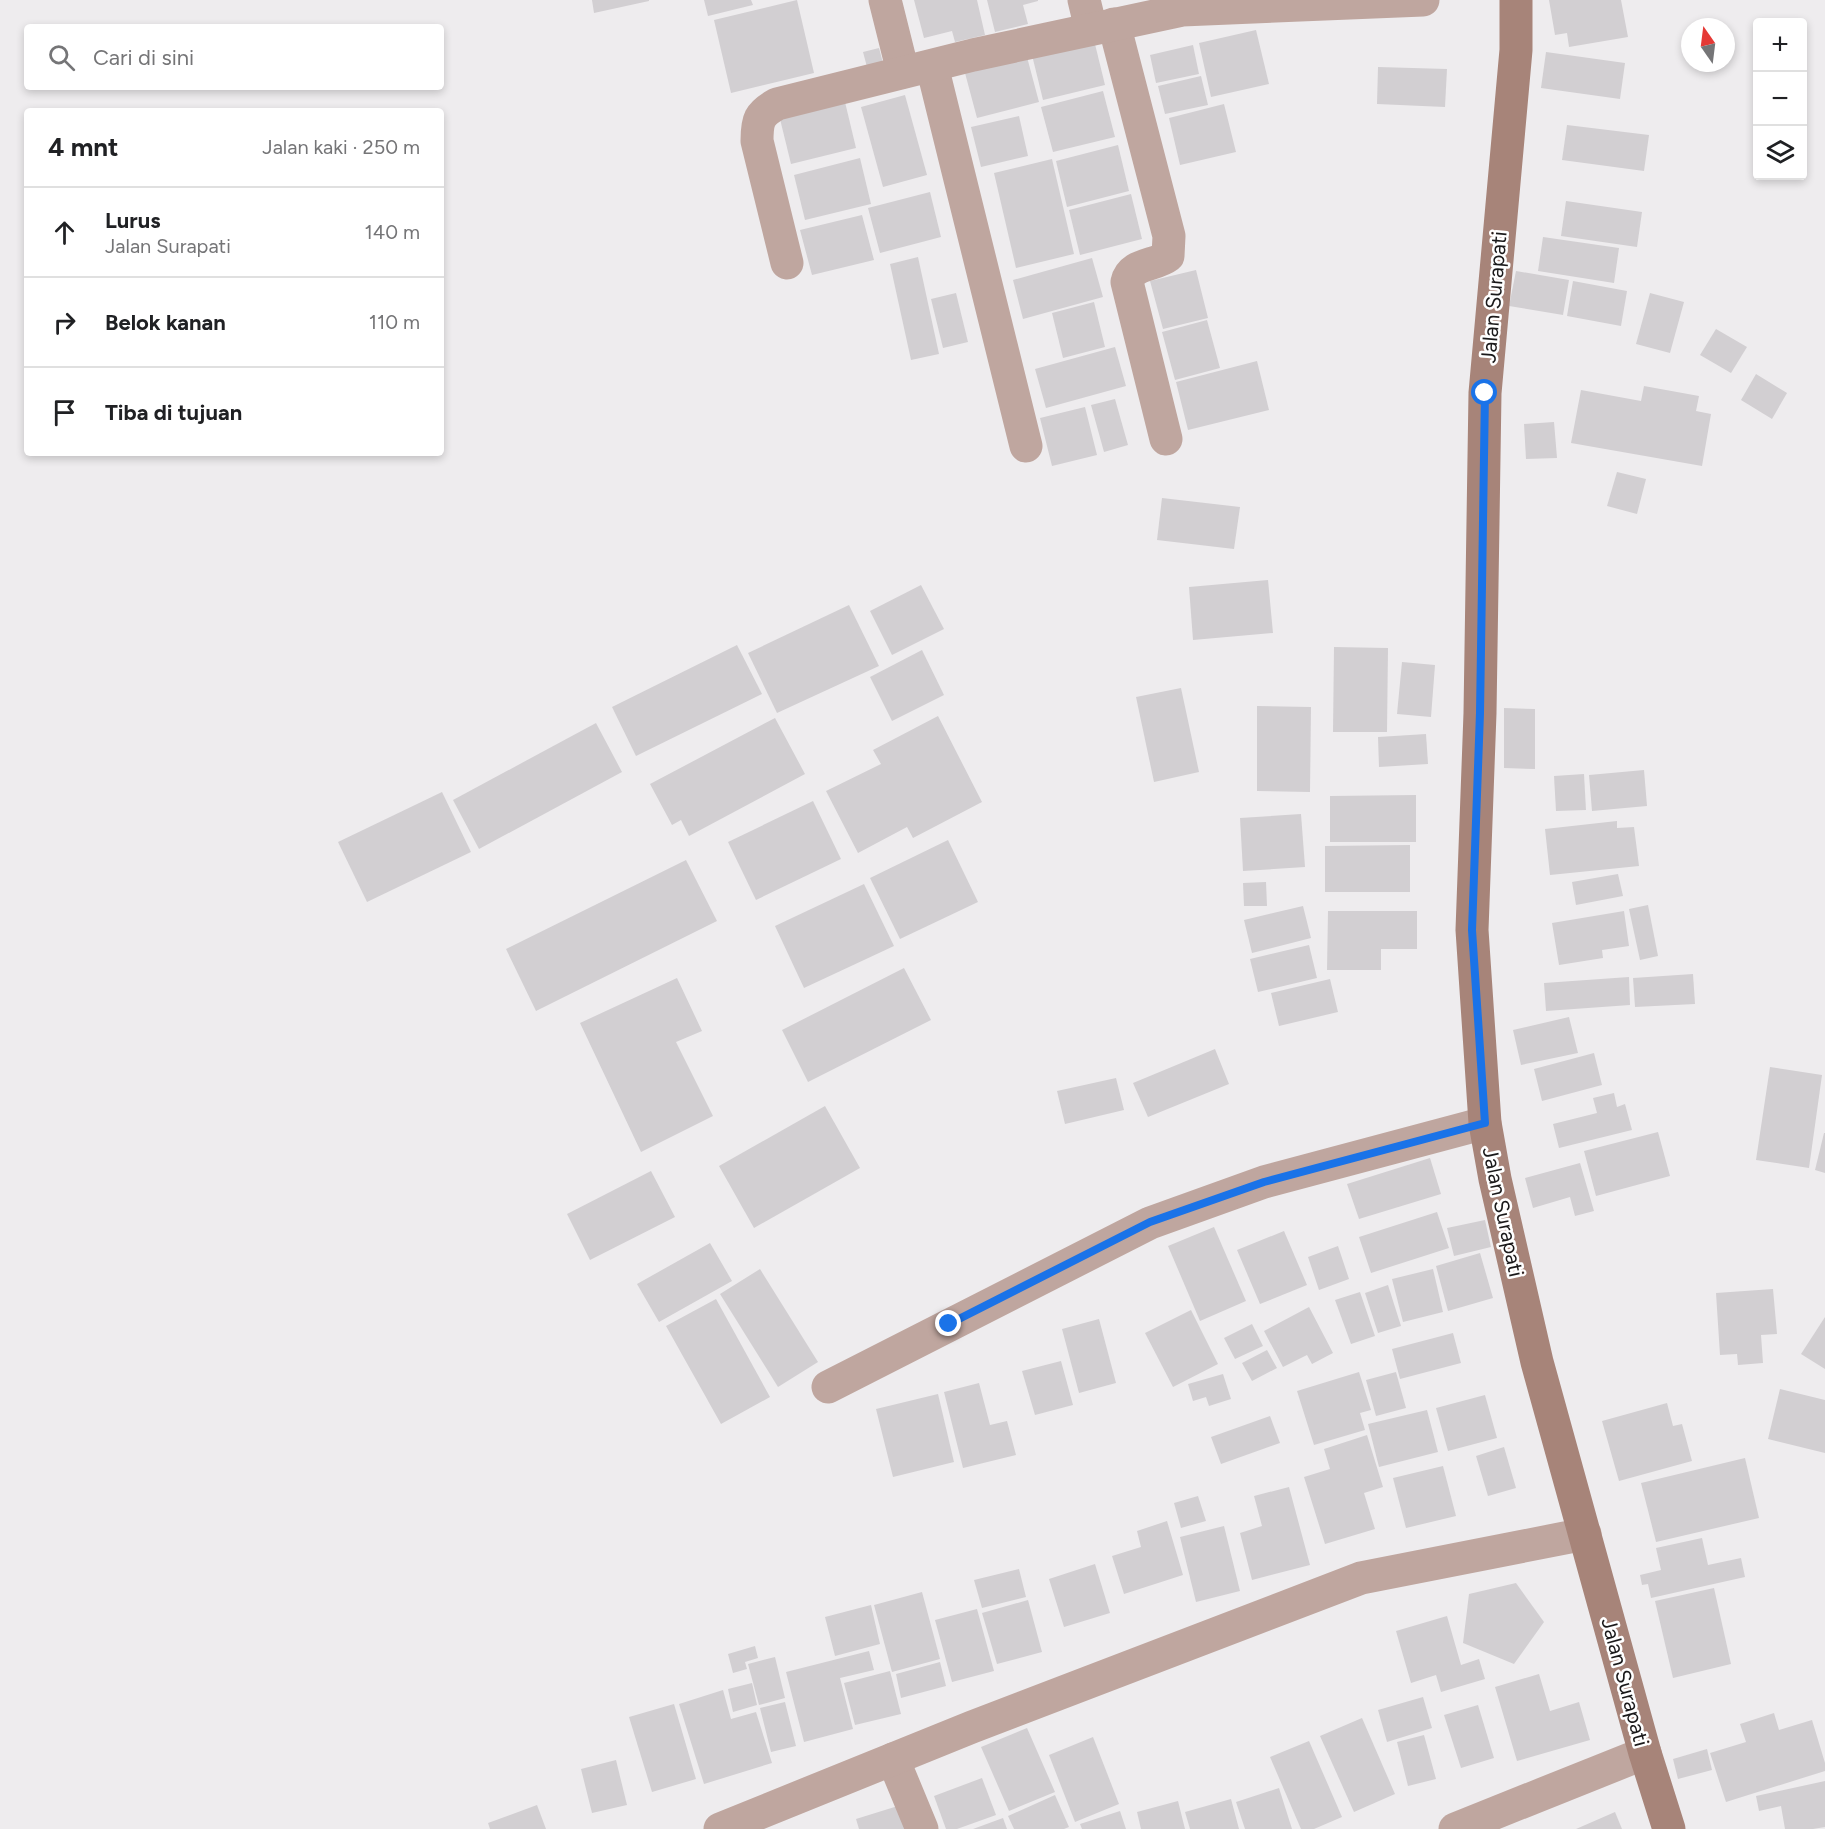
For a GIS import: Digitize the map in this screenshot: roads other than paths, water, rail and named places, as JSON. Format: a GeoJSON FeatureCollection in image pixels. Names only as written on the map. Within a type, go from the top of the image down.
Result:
{"type":"FeatureCollection","features":[{"type":"Feature","properties":{"kind":"street"},"geometry":{"type":"LineString","coordinates":[[885,0],[917,69],[1026,446]]}},
{"type":"Feature","properties":{"kind":"street"},"geometry":{"type":"LineString","coordinates":[[787,263],[757,141],[757,123],[765,111],[777,104],[917,69],[1096,18],[1182,10],[1423,0]]}},
{"type":"Feature","properties":{"kind":"street","name":"Jalan Surapati"},"geometry":{"type":"LineString","coordinates":[[1516,0],[1516,50],[1485,393],[1480,713],[1472,930],[1485,1123],[1495,1179],[1537,1362],[1644,1752],[1669,1829]]}},
{"type":"Feature","properties":{"kind":"street"},"geometry":{"type":"LineString","coordinates":[[1096,18],[1168,236],[1168,256],[1161,261],[1133,270],[1127,282],[1166,438]]}},
{"type":"Feature","properties":{"kind":"street"},"geometry":{"type":"LineString","coordinates":[[828,1387],[1150,1222],[1264,1182],[1485,1123]]}},
{"type":"Feature","properties":{"kind":"street"},"geometry":{"type":"LineString","coordinates":[[720,1829],[972,1727],[1361,1578],[1584,1534]]}},
{"type":"Feature","properties":{"kind":"street"},"geometry":{"type":"LineString","coordinates":[[1455,1829],[1644,1752]]}},
{"type":"Feature","properties":{"kind":"street"},"geometry":{"type":"LineString","coordinates":[[892,1759],[922,1829]]}}]}
